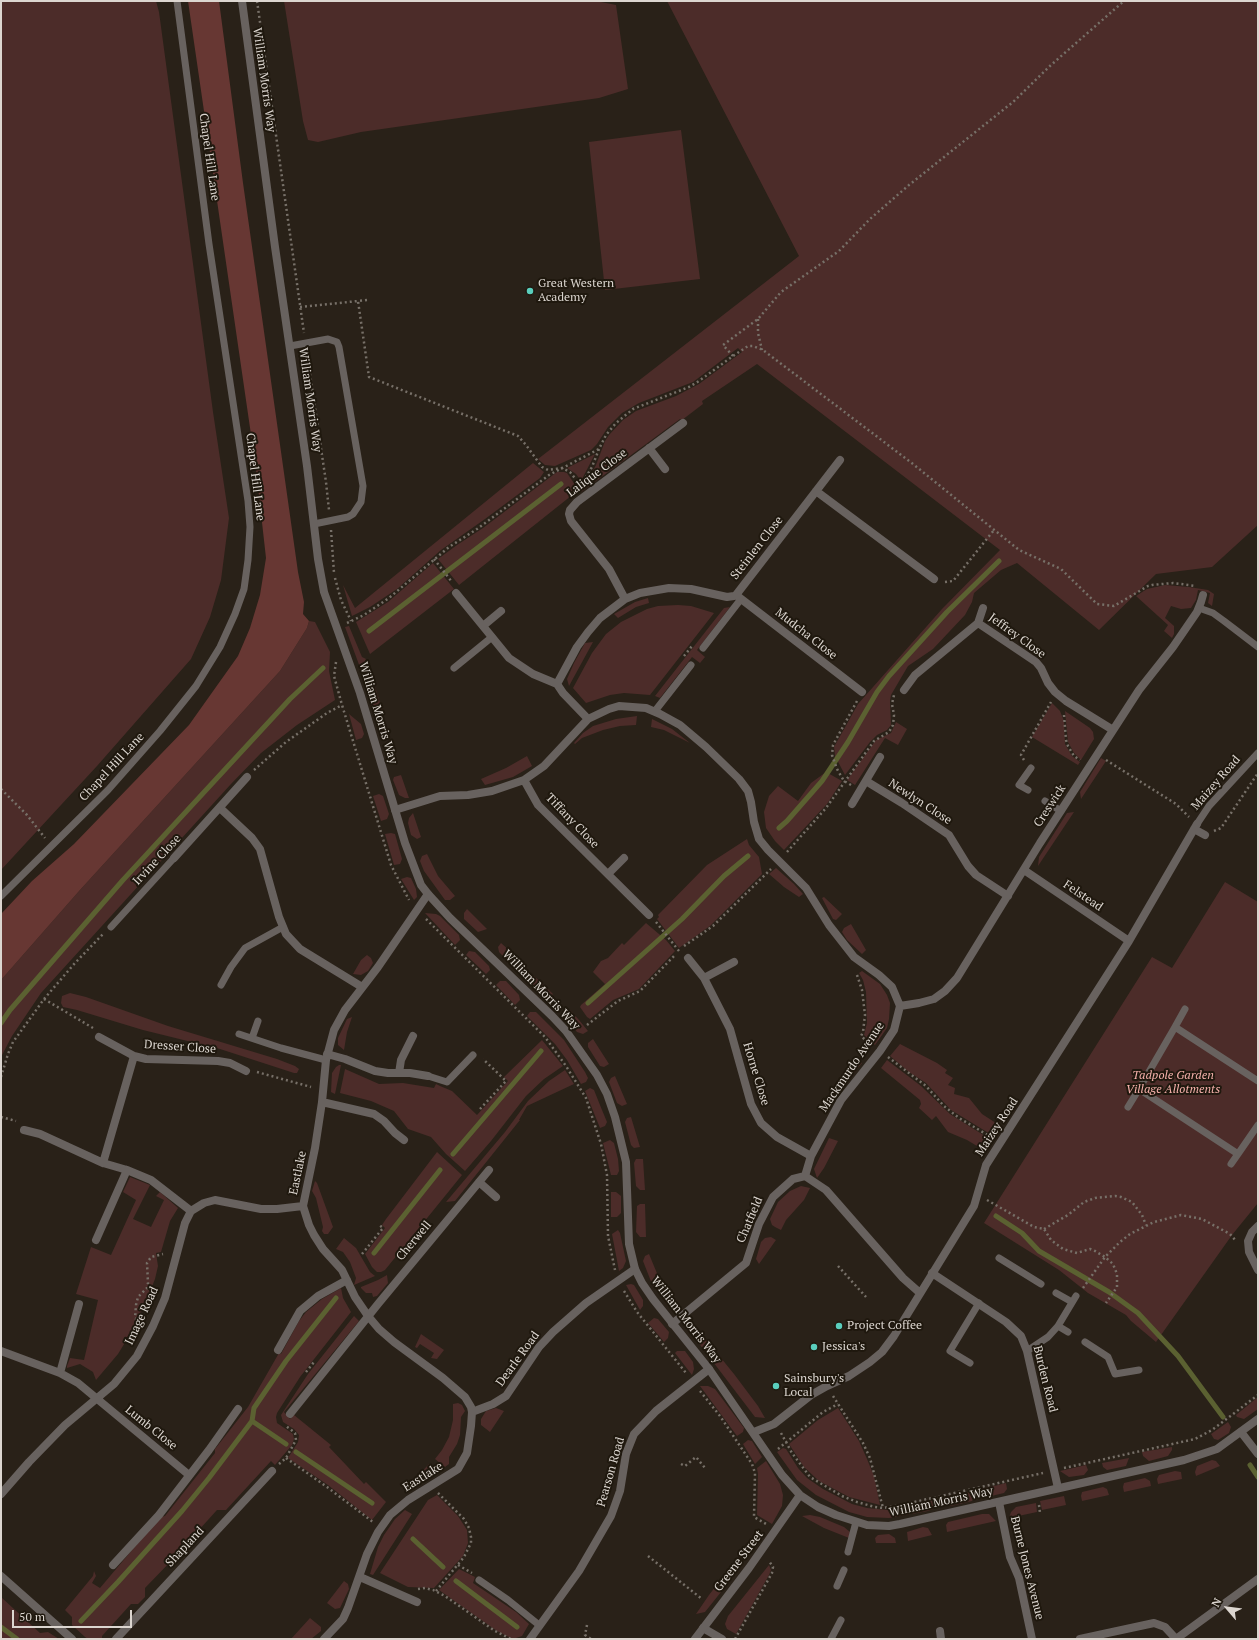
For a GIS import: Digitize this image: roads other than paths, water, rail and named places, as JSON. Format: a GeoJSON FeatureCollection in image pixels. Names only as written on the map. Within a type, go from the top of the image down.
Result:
{"type":"FeatureCollection","features":[{"type":"Feature","properties":{"kind":"street","name":"William Morris Way"},"geometry":{"type":"LineString","coordinates":[[242,1],[324,592],[360,693],[415,873],[428,894],[450,918],[552,1016],[577,1046],[597,1075],[606,1094],[615,1117],[626,1162],[629,1244],[635,1268],[652,1299],[709,1369],[754,1432],[782,1475],[800,1495],[818,1506],[856,1522],[877,1526],[900,1524],[1122,1475],[1204,1455],[1217,1449],[1258,1419]]}},
{"type":"Feature","properties":{"kind":"street","name":"Lalique Close"},"geometry":{"type":"LineString","coordinates":[[625,599],[609,569],[569,518],[570,510],[577,502],[682,423]]}},
{"type":"Feature","properties":{"kind":"street"},"geometry":{"type":"LineString","coordinates":[[649,448],[665,469]]}},
{"type":"Feature","properties":{"kind":"street","name":"Steinlen Close"},"geometry":{"type":"LineString","coordinates":[[557,684],[577,647],[588,632],[600,618],[625,599],[640,593],[669,588],[691,589],[739,597],[840,460]]}},
{"type":"Feature","properties":{"kind":"street"},"geometry":{"type":"LineString","coordinates":[[816,491],[934,579]]}},
{"type":"Feature","properties":{"kind":"street","name":"Creswick"},"geometry":{"type":"LineString","coordinates":[[900,1006],[928,1001],[940,996],[957,978],[1113,730],[1146,680],[1173,647],[1199,608],[1202,591]]}},
{"type":"Feature","properties":{"kind":"street"},"geometry":{"type":"LineString","coordinates":[[456,593],[509,658],[533,674],[557,684],[588,719]]}},
{"type":"Feature","properties":{"kind":"street","name":"Mudcha Close"},"geometry":{"type":"LineString","coordinates":[[739,597],[862,692]]}},
{"type":"Feature","properties":{"kind":"street","name":"Jeffrey Close"},"geometry":{"type":"LineString","coordinates":[[901,690],[915,675],[978,623],[983,608]]}},
{"type":"Feature","properties":{"kind":"street"},"geometry":{"type":"LineString","coordinates":[[483,626],[501,611]]}},
{"type":"Feature","properties":{"kind":"street","name":"Jeffrey Close"},"geometry":{"type":"LineString","coordinates":[[978,623],[1036,662],[1042,668],[1048,683],[1064,704],[1113,730]]}},
{"type":"Feature","properties":{"kind":"street"},"geometry":{"type":"LineString","coordinates":[[395,810],[440,796],[468,795],[492,791],[524,780],[544,766],[588,719],[609,709],[620,706],[639,707],[655,711],[680,725],[739,779],[748,791],[754,822],[759,838],[768,850],[806,888],[829,925],[854,957],[892,987],[900,1006]]}},
{"type":"Feature","properties":{"kind":"street"},"geometry":{"type":"LineString","coordinates":[[852,804],[880,757]]}},
{"type":"Feature","properties":{"kind":"street","name":"Irvine Close"},"geometry":{"type":"LineString","coordinates":[[174,858],[247,777]]}},
{"type":"Feature","properties":{"kind":"street","name":"Tiffany Close"},"geometry":{"type":"LineString","coordinates":[[524,780],[538,805],[652,918]]}},
{"type":"Feature","properties":{"kind":"street","name":"Newlyn Close"},"geometry":{"type":"LineString","coordinates":[[866,781],[949,835],[968,866],[976,875],[1008,896]]}},
{"type":"Feature","properties":{"kind":"street"},"geometry":{"type":"LineString","coordinates":[[220,808],[252,838],[260,849],[283,927],[289,938],[300,949],[362,987]]}},
{"type":"Feature","properties":{"kind":"street","name":"Maizey Road"},"geometry":{"type":"LineString","coordinates":[[754,1432],[774,1424],[811,1395],[826,1386],[849,1376],[882,1352],[894,1336],[974,1206],[986,1165],[1033,1094],[1129,941],[1196,827],[1204,835]]}},
{"type":"Feature","properties":{"kind":"street"},"geometry":{"type":"LineString","coordinates":[[608,874],[624,858]]}},
{"type":"Feature","properties":{"kind":"street","name":"Felstead"},"geometry":{"type":"LineString","coordinates":[[1024,870],[1129,941]]}},
{"type":"Feature","properties":{"kind":"street","name":"Eastlake"},"geometry":{"type":"LineString","coordinates":[[324,1639],[343,1619],[360,1577],[367,1554],[378,1532],[390,1515],[408,1500],[458,1469],[467,1453],[472,1412],[468,1402],[460,1392],[428,1366],[394,1342],[379,1329],[368,1316],[355,1297],[342,1270],[323,1249],[314,1235],[303,1206],[316,1148],[326,1057],[334,1030],[339,1020],[378,967],[428,894]]}},
{"type":"Feature","properties":{"kind":"street","name":"Horne Close"},"geometry":{"type":"LineString","coordinates":[[688,958],[704,978],[730,1029],[751,1104],[761,1123],[778,1137],[811,1156]]}},
{"type":"Feature","properties":{"kind":"street"},"geometry":{"type":"LineString","coordinates":[[704,978],[734,962]]}},
{"type":"Feature","properties":{"kind":"street","name":"Mackmurdo Avenue"},"geometry":{"type":"LineString","coordinates":[[805,1176],[811,1156],[841,1100],[880,1051],[894,1030],[900,1006]]}},
{"type":"Feature","properties":{"kind":"street"},"geometry":{"type":"LineString","coordinates":[[399,1073],[401,1060],[413,1036]]}},
{"type":"Feature","properties":{"kind":"street","name":"Dresser Close"},"geometry":{"type":"LineString","coordinates":[[99,1037],[134,1056],[170,1060],[218,1061],[230,1063],[246,1071]]}},
{"type":"Feature","properties":{"kind":"street","name":"Dresser Close"},"geometry":{"type":"LineString","coordinates":[[103,1163],[134,1056]]}},
{"type":"Feature","properties":{"kind":"street"},"geometry":{"type":"LineString","coordinates":[[326,1057],[345,1059],[375,1071],[388,1073],[410,1073],[428,1076]]}},
{"type":"Feature","properties":{"kind":"street"},"geometry":{"type":"LineString","coordinates":[[322,1102],[374,1114],[384,1121],[394,1133],[404,1140]]}},
{"type":"Feature","properties":{"kind":"street"},"geometry":{"type":"LineString","coordinates":[[24,1130],[40,1134],[103,1163],[127,1170],[158,1184],[191,1211],[204,1203],[215,1200],[261,1209],[303,1206]]}},
{"type":"Feature","properties":{"kind":"street"},"geometry":{"type":"LineString","coordinates":[[96,1240],[127,1170]]}},
{"type":"Feature","properties":{"kind":"street","name":"Cherwell"},"geometry":{"type":"LineString","coordinates":[[368,1316],[489,1170]]}},
{"type":"Feature","properties":{"kind":"street"},"geometry":{"type":"LineString","coordinates":[[805,1176],[826,1190],[903,1278],[920,1293]]}},
{"type":"Feature","properties":{"kind":"street","name":"Chatfield"},"geometry":{"type":"LineString","coordinates":[[672,1324],[746,1263],[759,1224],[773,1197],[793,1179],[805,1176]]}},
{"type":"Feature","properties":{"kind":"street"},"geometry":{"type":"LineString","coordinates":[[479,1182],[496,1197]]}},
{"type":"Feature","properties":{"kind":"street","name":"Image Road"},"geometry":{"type":"LineString","coordinates":[[1,1494],[29,1462],[65,1425],[114,1384],[137,1356],[153,1326],[165,1298],[185,1223],[191,1211]]}},
{"type":"Feature","properties":{"kind":"street"},"geometry":{"type":"LineString","coordinates":[[1258,1226],[1252,1232],[1248,1241],[1249,1252],[1258,1270]]}},
{"type":"Feature","properties":{"kind":"street","name":"Dearle Road"},"geometry":{"type":"LineString","coordinates":[[472,1412],[494,1404],[506,1396],[539,1347],[553,1332],[586,1303],[635,1268]]}},
{"type":"Feature","properties":{"kind":"street","name":"Burden Road"},"geometry":{"type":"LineString","coordinates":[[932,1273],[979,1303],[1011,1326],[1020,1336],[1028,1351],[1058,1488]]}},
{"type":"Feature","properties":{"kind":"street"},"geometry":{"type":"LineString","coordinates":[[278,1350],[300,1312],[318,1296],[347,1280]]}},
{"type":"Feature","properties":{"kind":"street"},"geometry":{"type":"LineString","coordinates":[[60,1374],[79,1304]]}},
{"type":"Feature","properties":{"kind":"street"},"geometry":{"type":"LineString","coordinates":[[290,1414],[368,1316]]}},
{"type":"Feature","properties":{"kind":"street","name":"Lumb Close"},"geometry":{"type":"LineString","coordinates":[[1,1352],[60,1374],[78,1383],[189,1475]]}},
{"type":"Feature","properties":{"kind":"street","name":"Pearson Road"},"geometry":{"type":"LineString","coordinates":[[530,1639],[579,1571],[611,1516],[620,1491],[626,1454],[634,1434],[656,1411],[709,1369]]}},
{"type":"Feature","properties":{"kind":"street"},"geometry":{"type":"LineString","coordinates":[[114,1565],[159,1515],[209,1450],[238,1409]]}},
{"type":"Feature","properties":{"kind":"street"},"geometry":{"type":"LineString","coordinates":[[1241,1432],[1258,1454]]}},
{"type":"Feature","properties":{"kind":"street","name":"Shapland"},"geometry":{"type":"LineString","coordinates":[[116,1639],[272,1471]]}},
{"type":"Feature","properties":{"kind":"street","name":"Greene Street"},"geometry":{"type":"LineString","coordinates":[[695,1639],[767,1543],[800,1495]]}},
{"type":"Feature","properties":{"kind":"street","name":"Burne Jones Avenue"},"geometry":{"type":"LineString","coordinates":[[998,1502],[1010,1557],[1019,1578],[1032,1639]]}},
{"type":"Feature","properties":{"kind":"street"},"geometry":{"type":"LineString","coordinates":[[1,1576],[72,1639]]}},
{"type":"Feature","properties":{"kind":"street"},"geometry":{"type":"LineString","coordinates":[[360,1577],[417,1602]]}},
{"type":"Feature","properties":{"kind":"street"},"geometry":{"type":"LineString","coordinates":[[1080,1639],[1154,1623],[1165,1627],[1176,1639],[1258,1579]]}},
{"type":"Feature","properties":{"kind":"street"},"geometry":{"type":"LineString","coordinates":[[703,1628],[722,1639]]}},
{"type":"Feature","properties":{"kind":"lane","name":"Chapel Hill Lane"},"geometry":{"type":"LineString","coordinates":[[1,896],[108,790],[160,731],[196,686],[220,647],[235,614],[244,589],[250,527],[248,501],[209,244],[177,1]]}},
{"type":"Feature","properties":{"kind":"lane"},"geometry":{"type":"LineString","coordinates":[[290,346],[328,339],[337,342],[363,486],[361,502],[353,514],[348,517],[314,524]]}},
{"type":"Feature","properties":{"kind":"lane"},"geometry":{"type":"LineString","coordinates":[[703,648],[739,597]]}},
{"type":"Feature","properties":{"kind":"lane"},"geometry":{"type":"LineString","coordinates":[[1199,608],[1224,621],[1258,647]]}},
{"type":"Feature","properties":{"kind":"lane"},"geometry":{"type":"LineString","coordinates":[[454,668],[492,637]]}},
{"type":"Feature","properties":{"kind":"lane"},"geometry":{"type":"LineString","coordinates":[[655,711],[691,665]]}},
{"type":"Feature","properties":{"kind":"lane","name":"Maizey Road"},"geometry":{"type":"LineString","coordinates":[[1196,827],[1209,806],[1258,753]]}},
{"type":"Feature","properties":{"kind":"lane"},"geometry":{"type":"LineString","coordinates":[[1028,790],[1019,785],[1031,768]]}},
{"type":"Feature","properties":{"kind":"lane"},"geometry":{"type":"LineString","coordinates":[[1045,802],[1061,811]]}},
{"type":"Feature","properties":{"kind":"lane","name":"Irvine Close"},"geometry":{"type":"LineString","coordinates":[[111,927],[174,858]]}},
{"type":"Feature","properties":{"kind":"lane"},"geometry":{"type":"LineString","coordinates":[[221,985],[231,967],[245,948],[283,927]]}},
{"type":"Feature","properties":{"kind":"lane"},"geometry":{"type":"LineString","coordinates":[[1128,1107],[1185,1010]]}},
{"type":"Feature","properties":{"kind":"lane"},"geometry":{"type":"LineString","coordinates":[[252,1038],[258,1021]]}},
{"type":"Feature","properties":{"kind":"lane"},"geometry":{"type":"LineString","coordinates":[[1175,1027],[1258,1081]]}},
{"type":"Feature","properties":{"kind":"lane"},"geometry":{"type":"LineString","coordinates":[[239,1034],[280,1048],[326,1057]]}},
{"type":"Feature","properties":{"kind":"lane"},"geometry":{"type":"LineString","coordinates":[[428,1076],[447,1082],[473,1055]]}},
{"type":"Feature","properties":{"kind":"lane"},"geometry":{"type":"LineString","coordinates":[[1139,1089],[1238,1154]]}},
{"type":"Feature","properties":{"kind":"lane"},"geometry":{"type":"LineString","coordinates":[[1231,1164],[1258,1124]]}},
{"type":"Feature","properties":{"kind":"lane"},"geometry":{"type":"LineString","coordinates":[[1000,1258],[1042,1284]]}},
{"type":"Feature","properties":{"kind":"lane"},"geometry":{"type":"LineString","coordinates":[[1028,1351],[1048,1337],[1058,1326],[1074,1299],[1056,1293]]}},
{"type":"Feature","properties":{"kind":"lane"},"geometry":{"type":"LineString","coordinates":[[970,1363],[950,1351],[979,1303]]}},
{"type":"Feature","properties":{"kind":"lane"},"geometry":{"type":"LineString","coordinates":[[1058,1326],[1068,1332]]}},
{"type":"Feature","properties":{"kind":"lane"},"geometry":{"type":"LineString","coordinates":[[1085,1342],[1108,1357],[1115,1374],[1139,1370]]}},
{"type":"Feature","properties":{"kind":"lane"},"geometry":{"type":"LineString","coordinates":[[848,1552],[856,1522]]}},
{"type":"Feature","properties":{"kind":"lane"},"geometry":{"type":"LineString","coordinates":[[836,1586],[844,1570]]}},
{"type":"Feature","properties":{"kind":"lane"},"geometry":{"type":"LineString","coordinates":[[479,1580],[539,1625]]}},
{"type":"Feature","properties":{"kind":"lane"},"geometry":{"type":"LineString","coordinates":[[831,1639],[841,1620]]}},
{"type":"Feature","properties":{"kind":"waterway"},"geometry":{"type":"LineString","coordinates":[[369,631],[561,484]]}},
{"type":"Feature","properties":{"kind":"waterway"},"geometry":{"type":"LineString","coordinates":[[779,828],[822,781],[848,742],[877,692],[889,676],[947,612],[999,561]]}},
{"type":"Feature","properties":{"kind":"waterway"},"geometry":{"type":"LineString","coordinates":[[1,1023],[10,1010],[123,880],[290,699],[323,668]]}},
{"type":"Feature","properties":{"kind":"waterway"},"geometry":{"type":"LineString","coordinates":[[588,1003],[682,919],[724,876],[748,856]]}},
{"type":"Feature","properties":{"kind":"waterway"},"geometry":{"type":"LineString","coordinates":[[453,1154],[541,1051]]}},
{"type":"Feature","properties":{"kind":"waterway"},"geometry":{"type":"LineString","coordinates":[[374,1253],[440,1170]]}},
{"type":"Feature","properties":{"kind":"waterway"},"geometry":{"type":"LineString","coordinates":[[996,1216],[1022,1233],[1039,1251],[1109,1292],[1138,1313],[1178,1356],[1223,1417]]}},
{"type":"Feature","properties":{"kind":"waterway"},"geometry":{"type":"LineString","coordinates":[[81,1621],[182,1511],[209,1478],[252,1421],[254,1408],[286,1361],[336,1298]]}},
{"type":"Feature","properties":{"kind":"waterway"},"geometry":{"type":"LineString","coordinates":[[252,1421],[286,1444]]}},
{"type":"Feature","properties":{"kind":"waterway"},"geometry":{"type":"LineString","coordinates":[[296,1452],[372,1503]]}},
{"type":"Feature","properties":{"kind":"waterway"},"geometry":{"type":"LineString","coordinates":[[1250,1465],[1258,1477]]}},
{"type":"Feature","properties":{"kind":"waterway"},"geometry":{"type":"LineString","coordinates":[[413,1539],[443,1567]]}},
{"type":"Feature","properties":{"kind":"waterway"},"geometry":{"type":"LineString","coordinates":[[456,1581],[517,1627]]}},
{"type":"Feature","properties":{"kind":"waterway"},"geometry":{"type":"LineString","coordinates":[[1,1627],[17,1639]]}},
{"type":"Feature","properties":{"kind":"place","name":"Great Western Academy"},"geometry":{"type":"Point","coordinates":[530,291]}},
{"type":"Feature","properties":{"kind":"place","name":"Project Coffee"},"geometry":{"type":"Point","coordinates":[839,1326]}},
{"type":"Feature","properties":{"kind":"place","name":"Jessica's"},"geometry":{"type":"Point","coordinates":[814,1347]}},
{"type":"Feature","properties":{"kind":"place","name":"Sainsbury's Local"},"geometry":{"type":"Point","coordinates":[776,1386]}},
{"type":"Feature","properties":{"kind":"park label","name":"Tadpole Garden Village Allotments"},"geometry":{"type":"Point","coordinates":[1173,1083]}}]}
